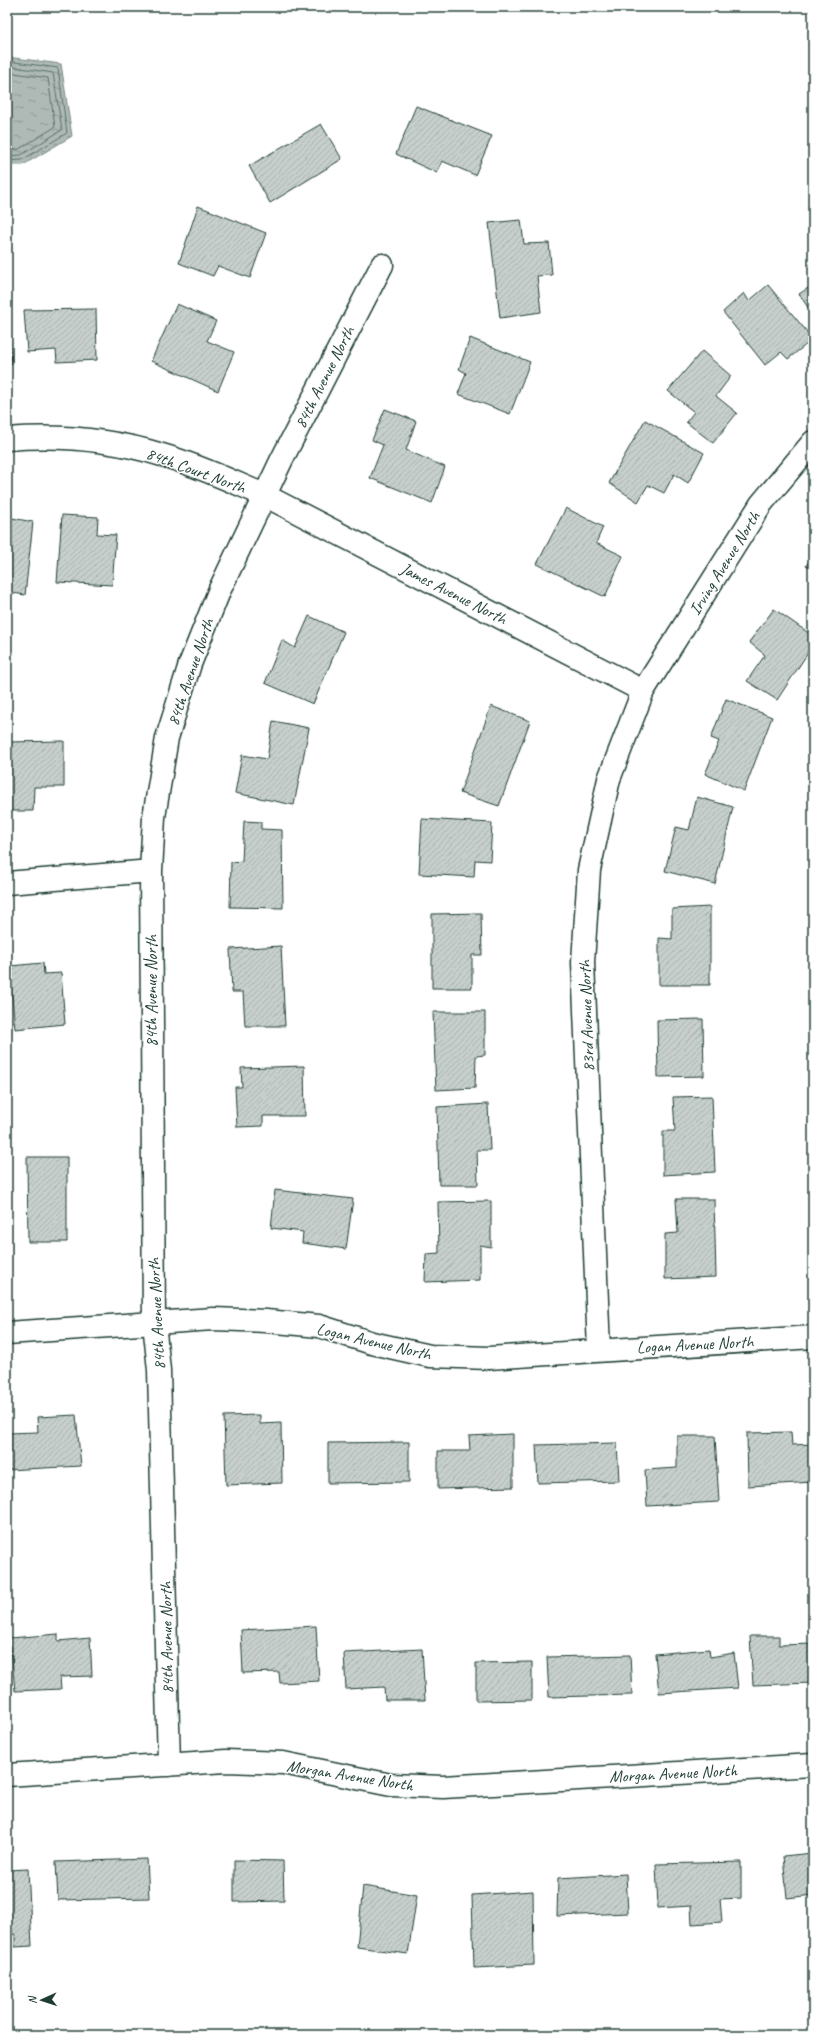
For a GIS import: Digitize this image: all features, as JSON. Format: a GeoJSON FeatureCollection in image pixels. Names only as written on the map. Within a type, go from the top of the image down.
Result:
{"type":"FeatureCollection","features":[{"type":"Feature","properties":{"kind":"street","name":"84th Avenue North"},"geometry":{"type":"LineString","coordinates":[[169,1765],[159,1370],[154,1324],[151,871],[154,817],[167,738],[192,657],[220,589],[264,495],[382,265]]}},
{"type":"Feature","properties":{"kind":"street","name":"84th Court North"},"geometry":{"type":"LineString","coordinates":[[7,439],[34,437],[100,442],[161,455],[264,495]]}},
{"type":"Feature","properties":{"kind":"street","name":"Irving Avenue North"},"geometry":{"type":"LineString","coordinates":[[643,691],[761,504],[813,442]]}},
{"type":"Feature","properties":{"kind":"street","name":"James Avenue North"},"geometry":{"type":"LineString","coordinates":[[264,495],[643,691]]}},
{"type":"Feature","properties":{"kind":"street","name":"83rd Avenue North"},"geometry":{"type":"LineString","coordinates":[[599,1350],[583,962],[589,870],[608,787],[643,691]]}},
{"type":"Feature","properties":{"kind":"street"},"geometry":{"type":"LineString","coordinates":[[7,883],[151,871]]}},
{"type":"Feature","properties":{"kind":"street","name":"Logan Avenue North"},"geometry":{"type":"LineString","coordinates":[[7,1333],[213,1319],[320,1326],[372,1343],[430,1356],[489,1358],[813,1337]]}},
{"type":"Feature","properties":{"kind":"street","name":"Morgan Avenue North"},"geometry":{"type":"LineString","coordinates":[[7,1775],[226,1761],[283,1763],[392,1785],[443,1787],[813,1765]]}},
{"type":"Feature","properties":{"kind":"water"},"geometry":{"type":"Polygon","coordinates":[[[7,57],[61,64],[72,136],[23,165],[7,165],[7,57]]]}},
{"type":"Feature","properties":{"kind":"building"},"geometry":{"type":"Polygon","coordinates":[[[416,106],[492,136],[475,175],[442,161],[437,173],[396,154],[416,106]]]}},
{"type":"Feature","properties":{"kind":"building"},"geometry":{"type":"Polygon","coordinates":[[[321,124],[342,159],[270,203],[249,166],[321,124]]]}},
{"type":"Feature","properties":{"kind":"building"},"geometry":{"type":"Polygon","coordinates":[[[198,206],[266,233],[250,278],[218,266],[213,276],[179,263],[198,206]]]}},
{"type":"Feature","properties":{"kind":"building"},"geometry":{"type":"Polygon","coordinates":[[[521,220],[524,244],[549,243],[552,275],[537,276],[541,312],[500,318],[489,223],[521,220]]]}},
{"type":"Feature","properties":{"kind":"building"},"geometry":{"type":"Polygon","coordinates":[[[768,285],[813,339],[788,359],[781,352],[765,365],[723,312],[744,293],[749,301],[768,285]]]}},
{"type":"Feature","properties":{"kind":"building"},"geometry":{"type":"Polygon","coordinates":[[[813,285],[813,315],[799,294],[813,285]]]}},
{"type":"Feature","properties":{"kind":"building"},"geometry":{"type":"Polygon","coordinates":[[[7,302],[12,364],[7,364],[7,302]]]}},
{"type":"Feature","properties":{"kind":"building"},"geometry":{"type":"Polygon","coordinates":[[[177,304],[216,321],[207,341],[234,352],[218,391],[151,361],[177,304]]]}},
{"type":"Feature","properties":{"kind":"building"},"geometry":{"type":"Polygon","coordinates":[[[96,309],[97,360],[57,362],[56,350],[27,352],[24,310],[96,309]]]}},
{"type":"Feature","properties":{"kind":"building"},"geometry":{"type":"Polygon","coordinates":[[[470,338],[530,362],[510,414],[458,394],[466,373],[459,369],[470,338]]]}},
{"type":"Feature","properties":{"kind":"building"},"geometry":{"type":"Polygon","coordinates":[[[702,351],[731,376],[716,396],[737,413],[713,443],[686,422],[694,412],[668,391],[702,351]]]}},
{"type":"Feature","properties":{"kind":"building"},"geometry":{"type":"Polygon","coordinates":[[[385,409],[416,421],[406,450],[445,467],[432,503],[370,478],[383,445],[372,440],[385,409]]]}},
{"type":"Feature","properties":{"kind":"building"},"geometry":{"type":"Polygon","coordinates":[[[645,420],[704,453],[688,483],[674,474],[664,493],[648,485],[638,502],[609,483],[645,420]]]}},
{"type":"Feature","properties":{"kind":"building"},"geometry":{"type":"Polygon","coordinates":[[[566,508],[603,527],[596,543],[623,556],[605,597],[537,564],[566,508]]]}},
{"type":"Feature","properties":{"kind":"building"},"geometry":{"type":"Polygon","coordinates":[[[62,515],[98,517],[97,534],[116,535],[112,585],[57,582],[62,515]]]}},
{"type":"Feature","properties":{"kind":"building"},"geometry":{"type":"Polygon","coordinates":[[[7,517],[33,522],[25,595],[7,592],[7,517]]]}},
{"type":"Feature","properties":{"kind":"building"},"geometry":{"type":"Polygon","coordinates":[[[813,554],[813,570],[806,566],[813,554]]]}},
{"type":"Feature","properties":{"kind":"building"},"geometry":{"type":"Polygon","coordinates":[[[774,609],[813,636],[813,645],[777,700],[747,681],[765,655],[749,642],[774,609]]]}},
{"type":"Feature","properties":{"kind":"building"},"geometry":{"type":"Polygon","coordinates":[[[309,616],[344,632],[313,704],[265,683],[282,640],[295,648],[309,616]]]}},
{"type":"Feature","properties":{"kind":"building"},"geometry":{"type":"Polygon","coordinates":[[[726,699],[772,717],[744,791],[705,774],[719,741],[711,738],[726,699]]]}},
{"type":"Feature","properties":{"kind":"building"},"geometry":{"type":"Polygon","coordinates":[[[491,706],[530,721],[499,806],[460,793],[491,706]]]}},
{"type":"Feature","properties":{"kind":"building"},"geometry":{"type":"Polygon","coordinates":[[[273,721],[309,728],[294,805],[235,793],[242,755],[267,759],[273,721]]]}},
{"type":"Feature","properties":{"kind":"building"},"geometry":{"type":"Polygon","coordinates":[[[64,741],[64,787],[34,787],[33,811],[7,811],[7,742],[64,741]]]}},
{"type":"Feature","properties":{"kind":"building"},"geometry":{"type":"Polygon","coordinates":[[[697,797],[733,807],[715,884],[665,871],[676,827],[689,830],[697,797]]]}},
{"type":"Feature","properties":{"kind":"building"},"geometry":{"type":"Polygon","coordinates":[[[422,819],[492,823],[490,861],[475,860],[474,877],[419,874],[422,819]]]}},
{"type":"Feature","properties":{"kind":"building"},"geometry":{"type":"Polygon","coordinates":[[[244,821],[261,822],[261,829],[282,830],[283,908],[230,907],[231,862],[242,861],[244,821]]]}},
{"type":"Feature","properties":{"kind":"building"},"geometry":{"type":"Polygon","coordinates":[[[710,907],[710,985],[659,985],[659,938],[672,939],[672,909],[710,907]]]}},
{"type":"Feature","properties":{"kind":"building"},"geometry":{"type":"Polygon","coordinates":[[[481,913],[482,955],[472,955],[472,988],[432,988],[432,914],[481,913]]]}},
{"type":"Feature","properties":{"kind":"building"},"geometry":{"type":"Polygon","coordinates":[[[281,946],[285,1026],[245,1026],[243,992],[232,992],[230,949],[281,946]]]}},
{"type":"Feature","properties":{"kind":"building"},"geometry":{"type":"Polygon","coordinates":[[[43,963],[44,974],[61,973],[65,1024],[15,1029],[9,966],[43,963]]]}},
{"type":"Feature","properties":{"kind":"building"},"geometry":{"type":"Polygon","coordinates":[[[433,1012],[485,1012],[485,1055],[476,1056],[475,1088],[436,1090],[433,1012]]]}},
{"type":"Feature","properties":{"kind":"building"},"geometry":{"type":"Polygon","coordinates":[[[703,1019],[704,1076],[658,1077],[657,1020],[703,1019]]]}},
{"type":"Feature","properties":{"kind":"building"},"geometry":{"type":"Polygon","coordinates":[[[304,1066],[305,1116],[263,1116],[263,1126],[237,1127],[235,1087],[242,1087],[241,1068],[304,1066]]]}},
{"type":"Feature","properties":{"kind":"building"},"geometry":{"type":"Polygon","coordinates":[[[712,1096],[715,1172],[663,1175],[663,1131],[675,1131],[673,1097],[712,1096]]]}},
{"type":"Feature","properties":{"kind":"building"},"geometry":{"type":"Polygon","coordinates":[[[488,1104],[490,1150],[477,1150],[478,1185],[439,1185],[437,1107],[488,1104]]]}},
{"type":"Feature","properties":{"kind":"building"},"geometry":{"type":"Polygon","coordinates":[[[27,1157],[67,1157],[67,1242],[28,1242],[27,1157]]]}},
{"type":"Feature","properties":{"kind":"building"},"geometry":{"type":"Polygon","coordinates":[[[275,1190],[353,1199],[346,1249],[302,1243],[303,1232],[271,1228],[275,1190]]]}},
{"type":"Feature","properties":{"kind":"building"},"geometry":{"type":"Polygon","coordinates":[[[676,1199],[714,1199],[716,1277],[665,1279],[665,1234],[678,1233],[676,1199]]]}},
{"type":"Feature","properties":{"kind":"building"},"geometry":{"type":"Polygon","coordinates":[[[491,1201],[491,1247],[480,1245],[480,1280],[425,1282],[426,1254],[439,1253],[438,1202],[491,1201]]]}},
{"type":"Feature","properties":{"kind":"building"},"geometry":{"type":"Polygon","coordinates":[[[76,1415],[81,1466],[7,1470],[7,1433],[38,1432],[37,1417],[76,1415]]]}},
{"type":"Feature","properties":{"kind":"building"},"geometry":{"type":"Polygon","coordinates":[[[260,1415],[260,1424],[281,1423],[282,1483],[226,1485],[224,1416],[260,1415]]]}},
{"type":"Feature","properties":{"kind":"building"},"geometry":{"type":"Polygon","coordinates":[[[791,1432],[792,1445],[813,1444],[813,1482],[748,1486],[747,1433],[791,1432]]]}},
{"type":"Feature","properties":{"kind":"building"},"geometry":{"type":"Polygon","coordinates":[[[513,1434],[513,1487],[438,1489],[438,1451],[470,1451],[469,1436],[513,1434]]]}},
{"type":"Feature","properties":{"kind":"building"},"geometry":{"type":"Polygon","coordinates":[[[677,1436],[715,1436],[719,1502],[647,1506],[645,1470],[677,1468],[677,1436]]]}},
{"type":"Feature","properties":{"kind":"building"},"geometry":{"type":"Polygon","coordinates":[[[409,1442],[409,1482],[328,1483],[328,1443],[409,1442]]]}},
{"type":"Feature","properties":{"kind":"building"},"geometry":{"type":"Polygon","coordinates":[[[617,1443],[619,1481],[538,1483],[536,1445],[617,1443]]]}},
{"type":"Feature","properties":{"kind":"building"},"geometry":{"type":"Polygon","coordinates":[[[316,1626],[319,1681],[280,1683],[279,1672],[243,1673],[241,1630],[316,1626]]]}},
{"type":"Feature","properties":{"kind":"building"},"geometry":{"type":"Polygon","coordinates":[[[58,1634],[58,1641],[90,1638],[92,1676],[60,1677],[61,1689],[15,1691],[10,1638],[58,1634]]]}},
{"type":"Feature","properties":{"kind":"building"},"geometry":{"type":"Polygon","coordinates":[[[750,1636],[779,1636],[779,1645],[813,1644],[813,1683],[753,1685],[750,1636]]]}},
{"type":"Feature","properties":{"kind":"building"},"geometry":{"type":"Polygon","coordinates":[[[422,1649],[425,1700],[385,1700],[384,1687],[346,1689],[344,1653],[422,1649]]]}},
{"type":"Feature","properties":{"kind":"building"},"geometry":{"type":"Polygon","coordinates":[[[709,1649],[710,1657],[734,1653],[738,1688],[659,1693],[655,1654],[709,1649]]]}},
{"type":"Feature","properties":{"kind":"building"},"geometry":{"type":"Polygon","coordinates":[[[630,1655],[632,1695],[549,1697],[547,1657],[630,1655]]]}},
{"type":"Feature","properties":{"kind":"building"},"geometry":{"type":"Polygon","coordinates":[[[532,1662],[532,1700],[476,1701],[476,1663],[532,1662]]]}},
{"type":"Feature","properties":{"kind":"building"},"geometry":{"type":"Polygon","coordinates":[[[813,1853],[813,1895],[787,1898],[783,1856],[813,1853]]]}},
{"type":"Feature","properties":{"kind":"building"},"geometry":{"type":"Polygon","coordinates":[[[147,1859],[149,1898],[58,1900],[56,1862],[147,1859]]]}},
{"type":"Feature","properties":{"kind":"building"},"geometry":{"type":"Polygon","coordinates":[[[234,1860],[283,1861],[284,1901],[234,1902],[234,1860]]]}},
{"type":"Feature","properties":{"kind":"building"},"geometry":{"type":"Polygon","coordinates":[[[741,1862],[741,1898],[720,1899],[722,1922],[692,1924],[691,1906],[658,1908],[656,1864],[741,1862]]]}},
{"type":"Feature","properties":{"kind":"building"},"geometry":{"type":"Polygon","coordinates":[[[28,1869],[32,1946],[15,1947],[15,1934],[7,1935],[7,1870],[28,1869]]]}},
{"type":"Feature","properties":{"kind":"building"},"geometry":{"type":"Polygon","coordinates":[[[626,1874],[628,1913],[557,1916],[558,1878],[626,1874]]]}},
{"type":"Feature","properties":{"kind":"building"},"geometry":{"type":"Polygon","coordinates":[[[363,1886],[417,1895],[408,1954],[357,1947],[363,1886]]]}},
{"type":"Feature","properties":{"kind":"building"},"geometry":{"type":"Polygon","coordinates":[[[533,1891],[534,1965],[474,1968],[472,1895],[533,1891]]]}}]}
